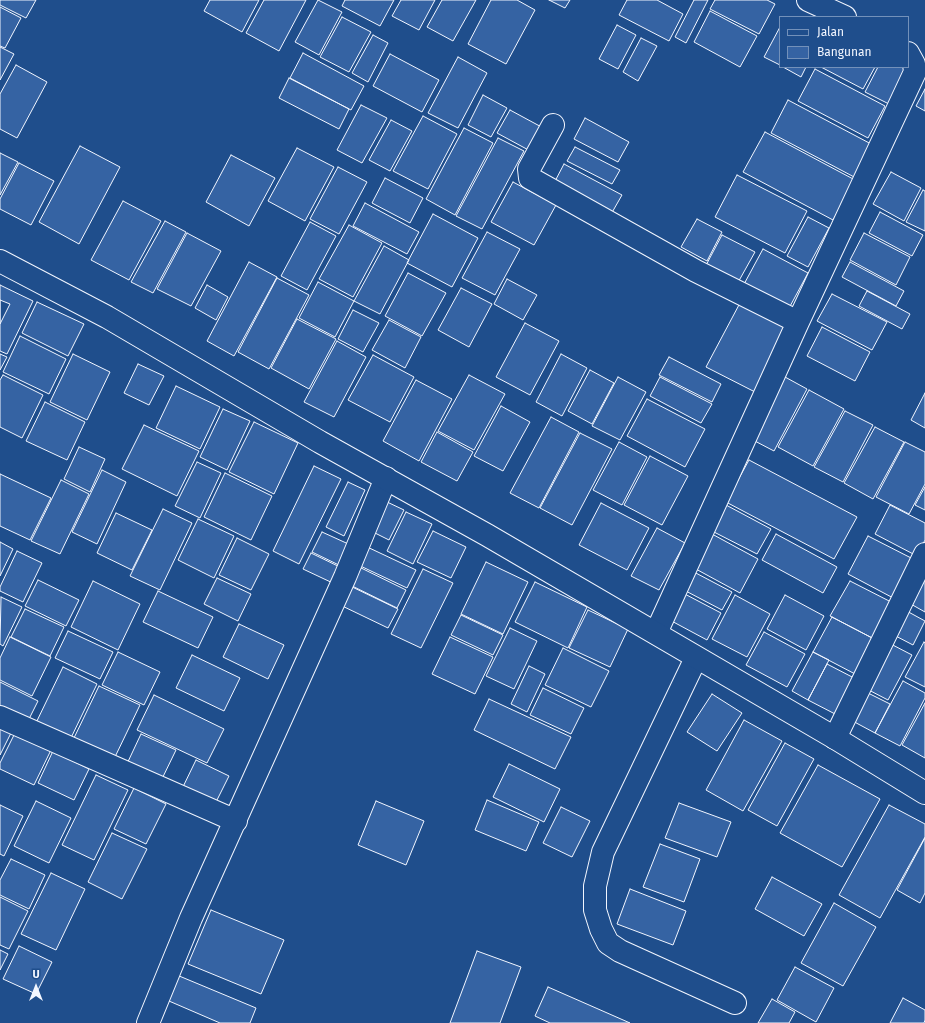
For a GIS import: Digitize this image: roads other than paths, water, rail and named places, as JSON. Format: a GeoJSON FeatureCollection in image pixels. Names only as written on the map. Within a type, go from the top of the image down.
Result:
{"type":"FeatureCollection","features":[{"type":"Feature","properties":{"kind":"street"},"geometry":{"type":"LineString","coordinates":[[808,0],[842,16]]}},
{"type":"Feature","properties":{"kind":"street"},"geometry":{"type":"LineString","coordinates":[[656,633],[798,322],[915,72],[914,64],[909,55]]}},
{"type":"Feature","properties":{"kind":"street"},"geometry":{"type":"LineString","coordinates":[[553,125],[529,169],[530,178],[696,271],[798,322]]}},
{"type":"Feature","properties":{"kind":"street"},"geometry":{"type":"LineString","coordinates":[[0,261],[107,317],[320,442],[487,535],[656,633],[696,658],[836,738],[925,793]]}},
{"type":"Feature","properties":{"kind":"street"},"geometry":{"type":"LineString","coordinates":[[148,1023],[191,918],[345,577],[386,478]]}},
{"type":"Feature","properties":{"kind":"street"},"geometry":{"type":"LineString","coordinates":[[836,738],[925,554]]}},
{"type":"Feature","properties":{"kind":"street"},"geometry":{"type":"LineString","coordinates":[[696,658],[603,852],[595,886],[595,910],[601,929],[608,943],[620,951],[735,1003]]}},
{"type":"Feature","properties":{"kind":"street"},"geometry":{"type":"LineString","coordinates":[[0,717],[236,821]]}}]}
